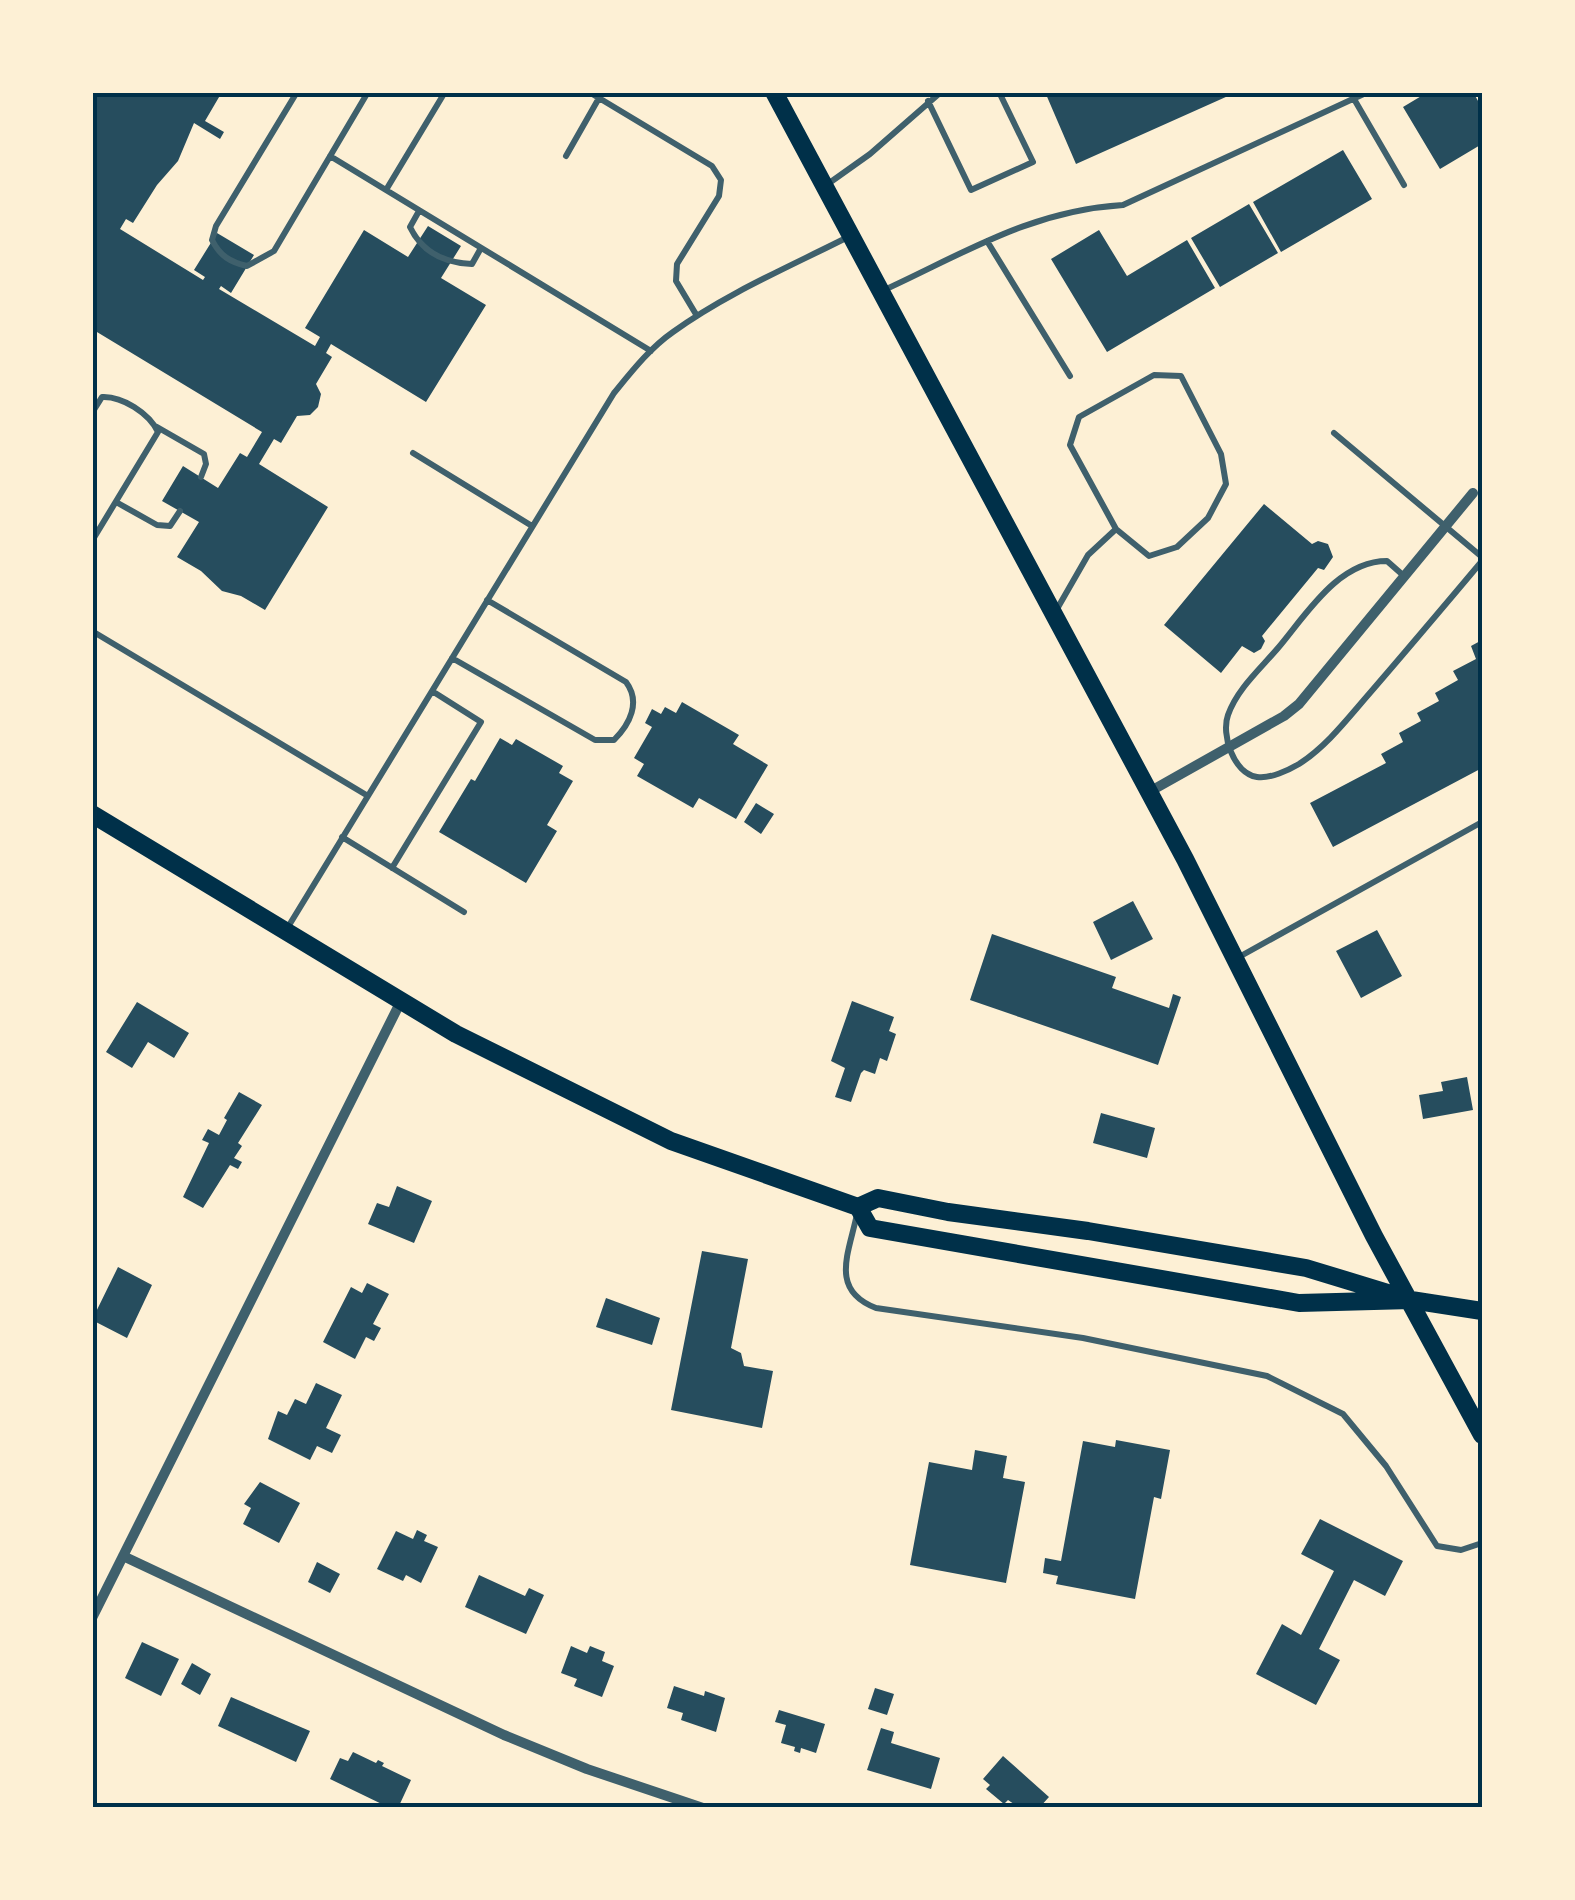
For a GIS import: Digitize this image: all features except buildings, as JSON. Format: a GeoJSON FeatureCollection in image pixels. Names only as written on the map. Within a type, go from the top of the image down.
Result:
{"type":"FeatureCollection","features":[{"type":"Feature","properties":{"kind":"main road"},"geometry":{"type":"LineString","coordinates":[[774,92],[1149,792],[1374,1236],[1482,1434]]}},
{"type":"Feature","properties":{"kind":"main road"},"geometry":{"type":"LineString","coordinates":[[92,814],[456,1034],[670,1141],[858,1207],[870,1228],[1299,1303],[1410,1300]]}},
{"type":"Feature","properties":{"kind":"main road"},"geometry":{"type":"LineString","coordinates":[[858,1207],[878,1198],[1103,1234],[1306,1268],[1410,1300],[1482,1311]]}},
{"type":"Feature","properties":{"kind":"street"},"geometry":{"type":"LineString","coordinates":[[1149,792],[1284,716],[1298,704],[1473,493]]}},
{"type":"Feature","properties":{"kind":"street"},"geometry":{"type":"LineString","coordinates":[[92,1618],[401,1001]]}},
{"type":"Feature","properties":{"kind":"street"},"geometry":{"type":"LineString","coordinates":[[123,1556],[504,1735],[587,1769],[703,1808]]}},
{"type":"Feature","properties":{"kind":"lane"},"geometry":{"type":"LineString","coordinates":[[297,92],[216,226],[212,240],[218,253],[247,266],[274,251],[368,92]]}},
{"type":"Feature","properties":{"kind":"lane"},"geometry":{"type":"LineString","coordinates":[[386,190],[445,92]]}},
{"type":"Feature","properties":{"kind":"lane"},"geometry":{"type":"LineString","coordinates":[[589,92],[712,166],[720,180],[719,196],[677,264],[676,281],[698,317]]}},
{"type":"Feature","properties":{"kind":"lane"},"geometry":{"type":"LineString","coordinates":[[824,186],[904,127],[928,100],[941,92]]}},
{"type":"Feature","properties":{"kind":"lane"},"geometry":{"type":"LineString","coordinates":[[928,100],[971,190],[1033,162],[1000,92]]}},
{"type":"Feature","properties":{"kind":"lane"},"geometry":{"type":"LineString","coordinates":[[880,292],[1030,221],[1082,208],[1123,204],[1368,92]]}},
{"type":"Feature","properties":{"kind":"lane"},"geometry":{"type":"LineString","coordinates":[[566,156],[599,98]]}},
{"type":"Feature","properties":{"kind":"lane"},"geometry":{"type":"LineString","coordinates":[[1354,99],[1404,185]]}},
{"type":"Feature","properties":{"kind":"lane"},"geometry":{"type":"LineString","coordinates":[[330,156],[651,352]]}},
{"type":"Feature","properties":{"kind":"lane"},"geometry":{"type":"LineString","coordinates":[[419,210],[410,227],[418,242],[450,263],[472,264],[481,248]]}},
{"type":"Feature","properties":{"kind":"lane"},"geometry":{"type":"LineString","coordinates":[[284,932],[614,393],[672,332],[850,236]]}},
{"type":"Feature","properties":{"kind":"lane"},"geometry":{"type":"LineString","coordinates":[[987,241],[1070,376]]}},
{"type":"Feature","properties":{"kind":"lane"},"geometry":{"type":"LineString","coordinates":[[1154,375],[1181,376],[1221,454],[1226,484],[1208,518],[1177,546],[1149,556],[1116,529],[1070,445],[1079,416],[1154,375]]}},
{"type":"Feature","properties":{"kind":"lane"},"geometry":{"type":"LineString","coordinates":[[92,391],[102,397],[113,396],[152,418],[158,432],[92,541]]}},
{"type":"Feature","properties":{"kind":"lane"},"geometry":{"type":"LineString","coordinates":[[92,413],[102,397]]}},
{"type":"Feature","properties":{"kind":"lane"},"geometry":{"type":"LineString","coordinates":[[155,426],[204,454],[206,464],[201,477]]}},
{"type":"Feature","properties":{"kind":"lane"},"geometry":{"type":"LineString","coordinates":[[1334,433],[1482,559],[1331,737],[1300,764],[1275,775],[1252,776],[1244,770],[1228,746],[1226,718],[1237,696],[1330,588],[1359,567],[1387,561],[1405,576]]}},
{"type":"Feature","properties":{"kind":"lane"},"geometry":{"type":"LineString","coordinates":[[413,452],[532,526]]}},
{"type":"Feature","properties":{"kind":"lane"},"geometry":{"type":"LineString","coordinates":[[116,502],[157,526],[170,526],[180,511]]}},
{"type":"Feature","properties":{"kind":"lane"},"geometry":{"type":"LineString","coordinates":[[1054,615],[1088,555],[1116,529]]}},
{"type":"Feature","properties":{"kind":"lane"},"geometry":{"type":"LineString","coordinates":[[452,658],[595,740],[614,740],[625,729],[633,710],[632,690],[626,682],[487,600]]}},
{"type":"Feature","properties":{"kind":"lane"},"geometry":{"type":"LineString","coordinates":[[92,631],[368,796]]}},
{"type":"Feature","properties":{"kind":"lane"},"geometry":{"type":"LineString","coordinates":[[392,868],[480,722],[432,691]]}},
{"type":"Feature","properties":{"kind":"lane"},"geometry":{"type":"LineString","coordinates":[[1236,958],[1482,822]]}},
{"type":"Feature","properties":{"kind":"lane"},"geometry":{"type":"LineString","coordinates":[[342,838],[464,912]]}},
{"type":"Feature","properties":{"kind":"lane"},"geometry":{"type":"LineString","coordinates":[[858,1207],[845,1274],[857,1301],[876,1308],[1082,1338],[1267,1376],[1344,1414],[1386,1466],[1437,1546],[1461,1550],[1482,1543]]}}]}
